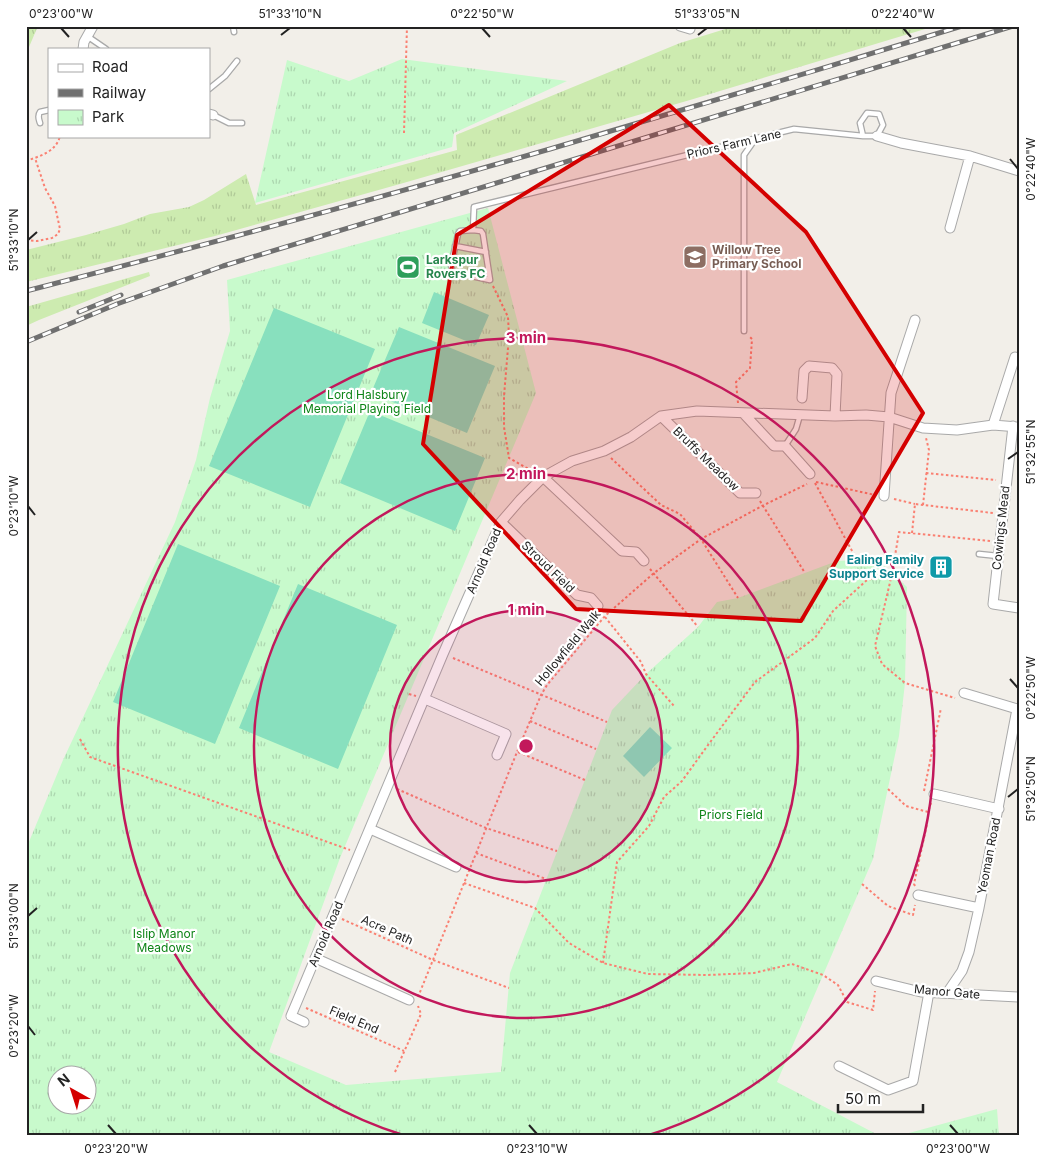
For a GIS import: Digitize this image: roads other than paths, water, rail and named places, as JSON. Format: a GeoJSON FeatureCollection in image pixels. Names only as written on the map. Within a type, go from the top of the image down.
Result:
{"type":"FeatureCollection","features":[{"type":"Feature","properties":{"kind":"street"},"geometry":{"type":"LineString","coordinates":[[82,48],[93,26]]}},
{"type":"Feature","properties":{"kind":"street","name":"Priors Farm Lane"},"geometry":{"type":"LineString","coordinates":[[878,136],[902,143],[970,156],[1019,171]]}},
{"type":"Feature","properties":{"kind":"street"},"geometry":{"type":"LineString","coordinates":[[950,228],[970,156]]}},
{"type":"Feature","properties":{"kind":"street"},"geometry":{"type":"LineString","coordinates":[[884,496],[891,393],[915,320]]}},
{"type":"Feature","properties":{"kind":"street"},"geometry":{"type":"LineString","coordinates":[[993,425],[1015,357]]}},
{"type":"Feature","properties":{"kind":"street"},"geometry":{"type":"LineString","coordinates":[[802,398],[804,372],[810,366],[832,368],[836,374],[835,416]]}},
{"type":"Feature","properties":{"kind":"street","name":"Arnold Road"},"geometry":{"type":"LineString","coordinates":[[304,1022],[292,1016],[296,1004],[443,654],[501,522],[543,477],[572,462],[604,451],[631,437],[661,416],[697,411],[835,416],[866,415],[889,417],[923,428],[957,430],[993,425],[1016,426]]}},
{"type":"Feature","properties":{"kind":"street"},"geometry":{"type":"LineString","coordinates":[[743,413],[774,446],[785,446],[812,477]]}},
{"type":"Feature","properties":{"kind":"street","name":"Bruffs Meadow"},"geometry":{"type":"LineString","coordinates":[[661,416],[740,494],[756,493]]}},
{"type":"Feature","properties":{"kind":"street","name":"Cowings Mead"},"geometry":{"type":"LineString","coordinates":[[1016,426],[1006,482],[993,604],[1019,608]]}},
{"type":"Feature","properties":{"kind":"street"},"geometry":{"type":"LineString","coordinates":[[543,477],[622,551],[636,552],[644,561]]}},
{"type":"Feature","properties":{"kind":"street","name":"Stroud Field"},"geometry":{"type":"LineString","coordinates":[[501,522],[577,595],[591,598],[598,606]]}},
{"type":"Feature","properties":{"kind":"street","name":"Yeoman Road"},"geometry":{"type":"LineString","coordinates":[[947,993],[962,971],[969,952],[999,809],[1017,709],[964,693]]}},
{"type":"Feature","properties":{"kind":"street"},"geometry":{"type":"LineString","coordinates":[[425,700],[506,734],[497,755]]}},
{"type":"Feature","properties":{"kind":"street"},"geometry":{"type":"LineString","coordinates":[[934,794],[999,809]]}},
{"type":"Feature","properties":{"kind":"street"},"geometry":{"type":"LineString","coordinates":[[370,828],[456,868]]}},
{"type":"Feature","properties":{"kind":"street"},"geometry":{"type":"LineString","coordinates":[[918,896],[979,908]]}},
{"type":"Feature","properties":{"kind":"street"},"geometry":{"type":"LineString","coordinates":[[315,958],[409,1000]]}},
{"type":"Feature","properties":{"kind":"street","name":"Manor Gate"},"geometry":{"type":"LineString","coordinates":[[876,981],[922,992],[1019,997]]}},
{"type":"Feature","properties":{"kind":"street"},"geometry":{"type":"LineString","coordinates":[[839,1066],[888,1090],[913,1081],[929,992]]}},
{"type":"Feature","properties":{"kind":"lane"},"geometry":{"type":"LineString","coordinates":[[88,36],[105,48]]}},
{"type":"Feature","properties":{"kind":"lane"},"geometry":{"type":"LineString","coordinates":[[210,88],[225,76],[237,61]]}},
{"type":"Feature","properties":{"kind":"lane"},"geometry":{"type":"LineString","coordinates":[[40,123],[39,113],[48,110]]}},
{"type":"Feature","properties":{"kind":"lane"},"geometry":{"type":"LineString","coordinates":[[863,136],[860,123],[866,113],[879,114],[883,125],[878,136]]}},
{"type":"Feature","properties":{"kind":"lane"},"geometry":{"type":"LineString","coordinates":[[211,115],[229,123],[242,123]]}},
{"type":"Feature","properties":{"kind":"lane","name":"Priors Farm Lane"},"geometry":{"type":"LineString","coordinates":[[474,230],[474,207],[756,138],[794,130],[878,136]]}},
{"type":"Feature","properties":{"kind":"lane"},"geometry":{"type":"LineString","coordinates":[[744,332],[744,155],[756,138]]}},
{"type":"Feature","properties":{"kind":"lane"},"geometry":{"type":"LineString","coordinates":[[474,230],[481,231],[483,234],[490,280],[453,272],[450,266],[460,231],[474,230]]}},
{"type":"Feature","properties":{"kind":"lane"},"geometry":{"type":"LineString","coordinates":[[455,246],[486,252]]}},
{"type":"Feature","properties":{"kind":"lane"},"geometry":{"type":"LineString","coordinates":[[785,446],[796,429],[800,415]]}},
{"type":"Feature","properties":{"kind":"lane"},"geometry":{"type":"LineString","coordinates":[[979,554],[998,556]]}},
{"type":"Feature","properties":{"kind":"railway"},"geometry":{"type":"LineString","coordinates":[[26,291],[485,168],[962,26]]}},
{"type":"Feature","properties":{"kind":"railway"},"geometry":{"type":"LineString","coordinates":[[26,342],[117,304],[223,266],[1013,26]]}},
{"type":"Feature","properties":{"kind":"railway"},"geometry":{"type":"LineString","coordinates":[[79,312],[121,295]]}},
{"type":"Feature","properties":{"kind":"place","name":"Willow Tree Primary School"},"geometry":{"type":"Point","coordinates":[695,257]}},
{"type":"Feature","properties":{"kind":"place","name":"Larkspur Rovers FC"},"geometry":{"type":"Point","coordinates":[408,267]}},
{"type":"Feature","properties":{"kind":"place","name":"Ealing Family Support Service"},"geometry":{"type":"Point","coordinates":[941,567]}},
{"type":"Feature","properties":{"kind":"park label","name":"Lord Halsbury Memorial Playing Field"},"geometry":{"type":"Point","coordinates":[367,402]}},
{"type":"Feature","properties":{"kind":"park label","name":"Priors Field"},"geometry":{"type":"Point","coordinates":[731,815]}},
{"type":"Feature","properties":{"kind":"park label","name":"Islip Manor Meadows"},"geometry":{"type":"Point","coordinates":[164,941]}}]}
